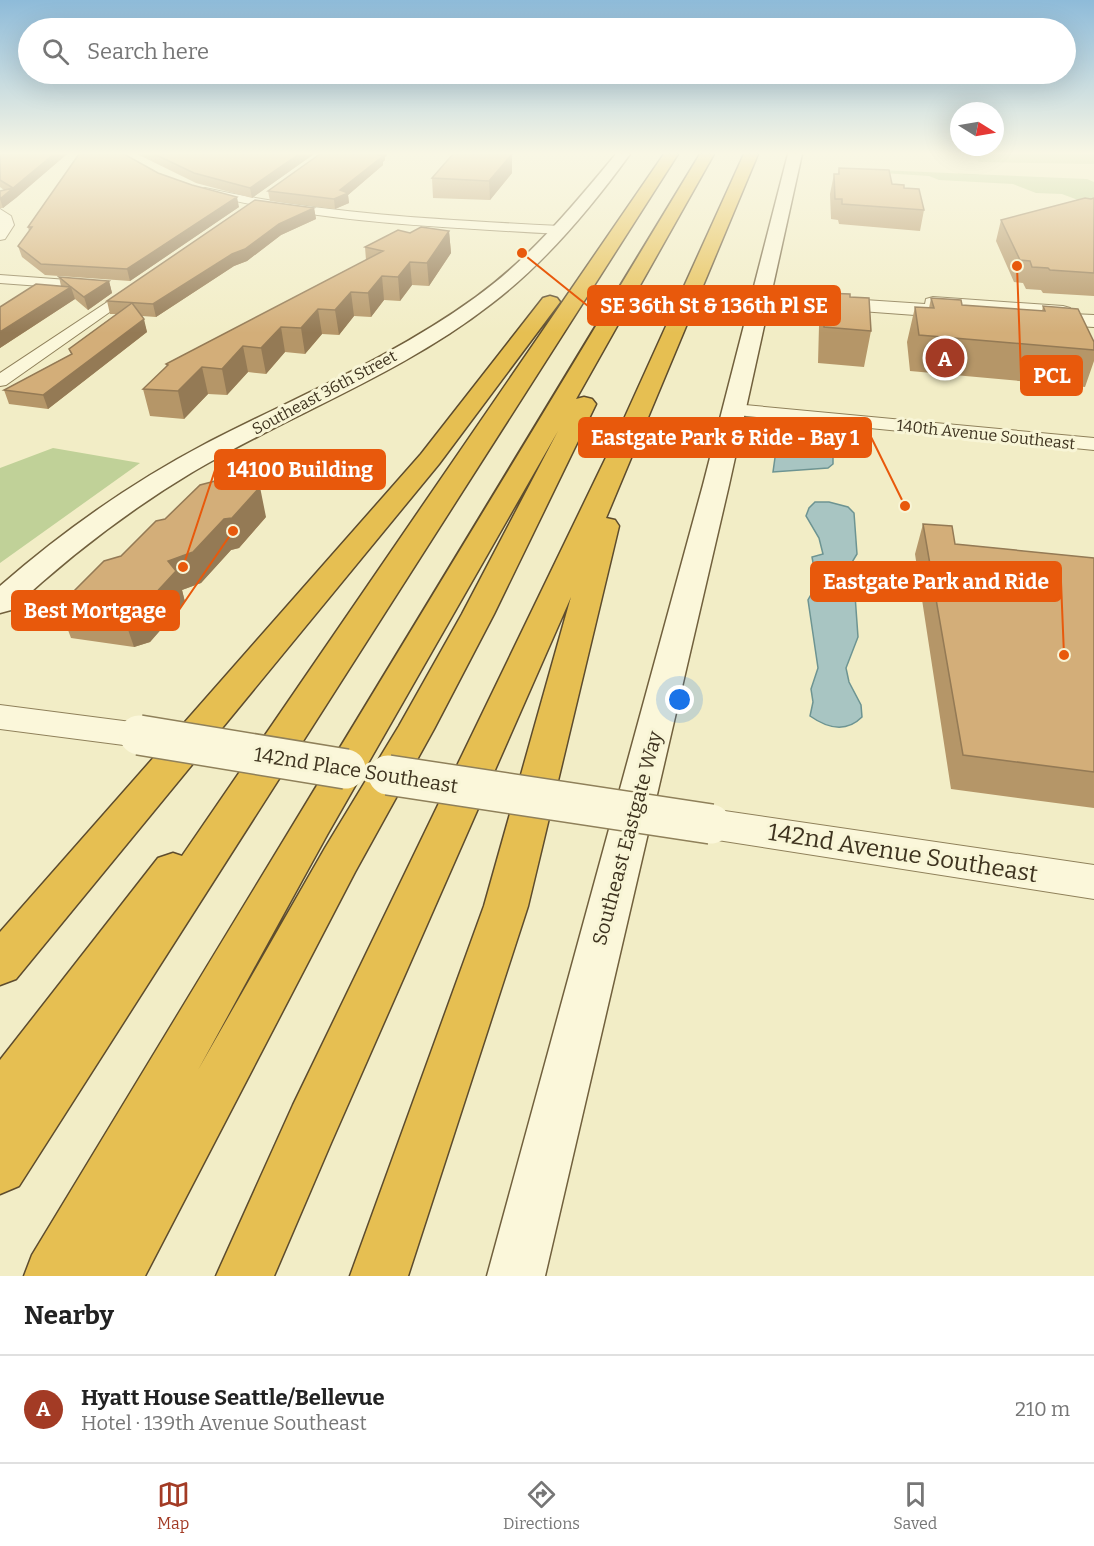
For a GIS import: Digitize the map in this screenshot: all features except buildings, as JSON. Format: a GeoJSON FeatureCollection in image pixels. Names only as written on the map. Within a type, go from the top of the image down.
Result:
{"type":"FeatureCollection","features":[{"type":"Feature","properties":{"kind":"highway"},"geometry":{"type":"LineString","coordinates":[[0,1167],[397,571],[632,214]]}},
{"type":"Feature","properties":{"kind":"highway"},"geometry":{"type":"LineString","coordinates":[[113,1276],[319,856],[346,769],[672,214]]}},
{"type":"Feature","properties":{"kind":"highway"},"geometry":{"type":"LineString","coordinates":[[52,1276],[319,856],[388,775],[478,614],[619,336],[685,214]]}},
{"type":"Feature","properties":{"kind":"highway"},"geometry":{"type":"LineString","coordinates":[[245,1276],[312,1124],[627,441],[725,214]]}},
{"type":"Feature","properties":{"kind":"highway"},"geometry":{"type":"LineString","coordinates":[[0,965],[430,459],[553,298],[591,275]]}},
{"type":"Feature","properties":{"kind":"highway"},"geometry":{"type":"LineString","coordinates":[[379,1276],[506,906],[627,441]]}},
{"type":"Feature","properties":{"kind":"highway"},"geometry":{"type":"LineString","coordinates":[[0,1101],[397,571]]}},
{"type":"Feature","properties":{"kind":"main road","name":"Southeast 36th Street"},"geometry":{"type":"LineString","coordinates":[[0,603],[32,573],[88,528],[158,481],[370,370],[481,303],[517,275],[574,214]]}},
{"type":"Feature","properties":{"kind":"main road","name":"Southeast Eastgate Way"},"geometry":{"type":"LineString","coordinates":[[516,1276],[734,410],[780,214]]}},
{"type":"Feature","properties":{"kind":"street"},"geometry":{"type":"LineString","coordinates":[[0,236],[8,225],[7,219],[1,214]]}},
{"type":"Feature","properties":{"kind":"street"},"geometry":{"type":"LineString","coordinates":[[320,214],[341,217],[561,230]]}},
{"type":"Feature","properties":{"kind":"street"},"geometry":{"type":"LineString","coordinates":[[0,279],[110,287],[139,285],[0,381]]}},
{"type":"Feature","properties":{"kind":"street"},"geometry":{"type":"LineString","coordinates":[[760,295],[1094,314]]}},
{"type":"Feature","properties":{"kind":"street"},"geometry":{"type":"LineString","coordinates":[[760,295],[1094,321]]}},
{"type":"Feature","properties":{"kind":"street","name":"140th Avenue Southeast"},"geometry":{"type":"LineString","coordinates":[[734,410],[1094,444]]}},
{"type":"Feature","properties":{"kind":"street","name":"142nd Place Southeast"},"geometry":{"type":"LineString","coordinates":[[0,717],[139,735],[711,824]]}},
{"type":"Feature","properties":{"kind":"street","name":"142nd Avenue Southeast"},"geometry":{"type":"LineString","coordinates":[[711,824],[1094,882]]}},
{"type":"Feature","properties":{"kind":"green space"},"geometry":{"type":"Polygon","coordinates":[[[53,448],[140,463],[0,563],[0,468],[53,448]]]}},
{"type":"Feature","properties":{"kind":"water"},"geometry":{"type":"Polygon","coordinates":[[[785,433],[833,437],[833,464],[828,468],[773,472],[778,436],[785,433]]]}},
{"type":"Feature","properties":{"kind":"water"},"geometry":{"type":"Polygon","coordinates":[[[815,502],[829,502],[848,507],[854,513],[857,554],[851,564],[839,572],[842,584],[855,595],[858,637],[846,668],[849,682],[861,705],[862,717],[843,727],[830,726],[810,716],[813,702],[811,689],[818,668],[808,600],[817,584],[812,557],[823,554],[819,538],[806,516],[809,508],[815,502]]]}},
{"type":"Feature","properties":{"kind":"place","name":"SE 36th St & 136th Pl SE"},"geometry":{"type":"Point","coordinates":[522,253]}},
{"type":"Feature","properties":{"kind":"place","name":"PCL"},"geometry":{"type":"Point","coordinates":[1017,266]}},
{"type":"Feature","properties":{"kind":"place","name":"Hyatt House Seattle/Bellevue"},"geometry":{"type":"Point","coordinates":[945,358]}},
{"type":"Feature","properties":{"kind":"place","name":"Eastgate Park & Ride - Bay 1"},"geometry":{"type":"Point","coordinates":[905,506]}},
{"type":"Feature","properties":{"kind":"place","name":"Best Mortgage"},"geometry":{"type":"Point","coordinates":[233,531]}},
{"type":"Feature","properties":{"kind":"place","name":"14100 Building"},"geometry":{"type":"Point","coordinates":[183,567]}},
{"type":"Feature","properties":{"kind":"place","name":"Eastgate Park and Ride"},"geometry":{"type":"Point","coordinates":[1064,655]}}]}
